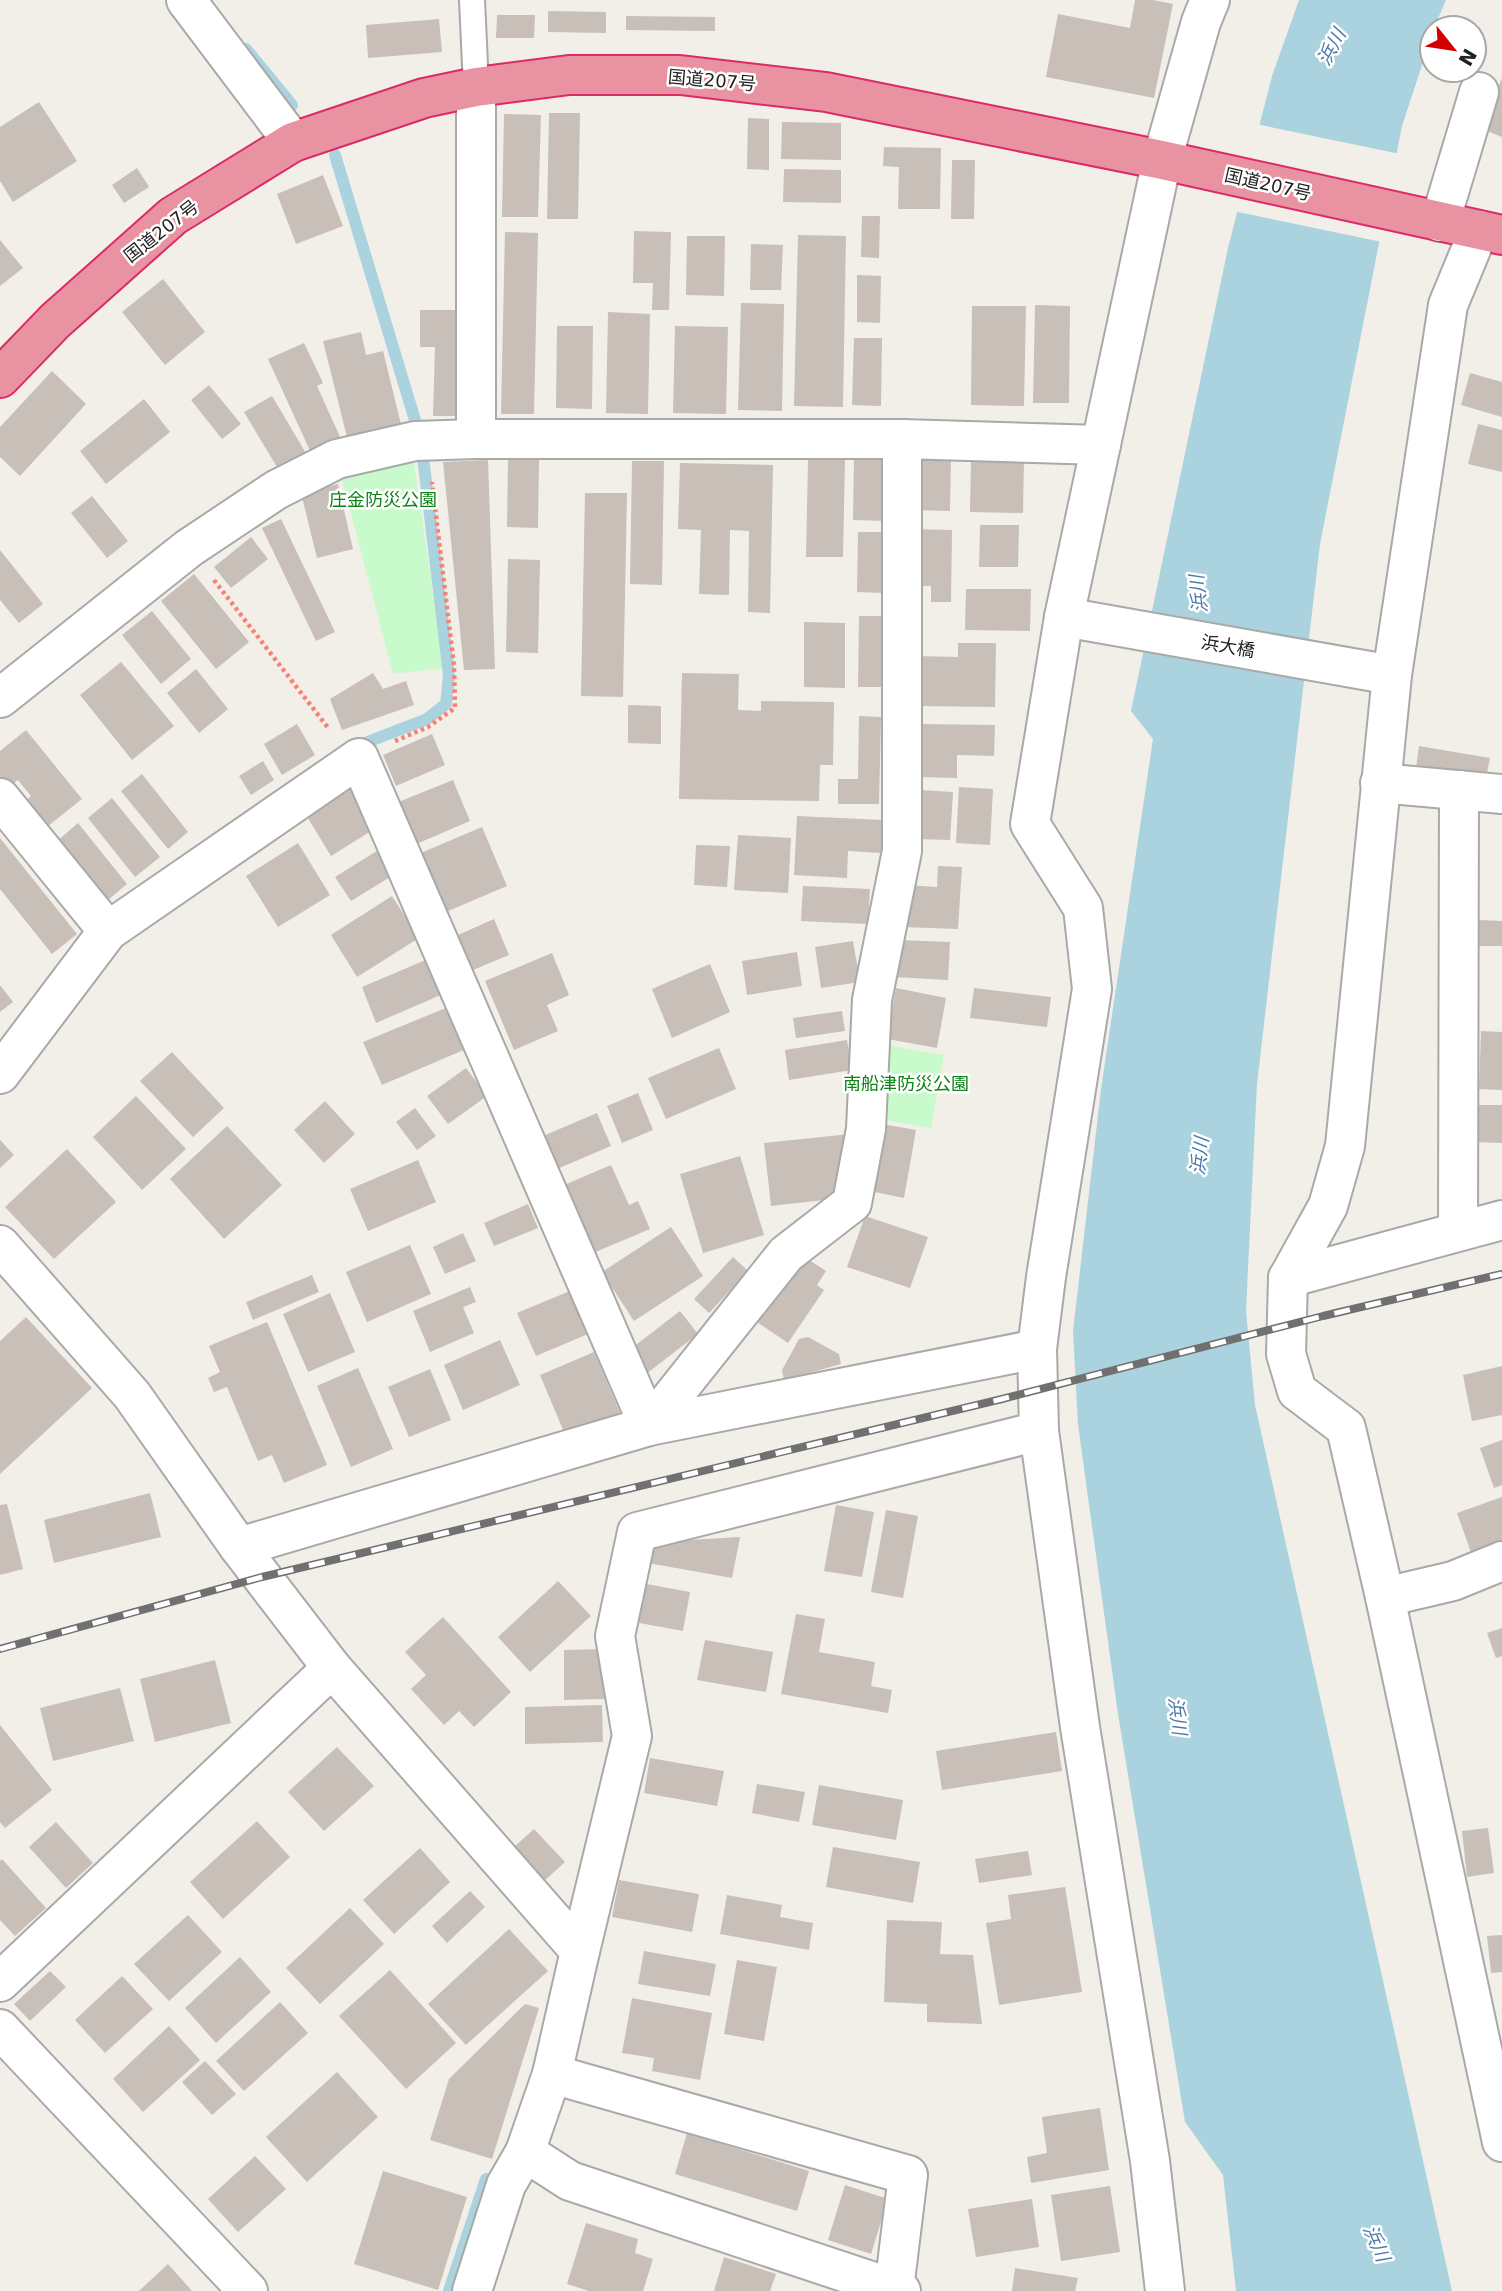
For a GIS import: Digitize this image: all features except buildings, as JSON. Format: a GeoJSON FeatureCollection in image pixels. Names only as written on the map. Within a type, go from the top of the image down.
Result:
{"type":"FeatureCollection","features":[{"type":"Feature","properties":{"kind":"highway","name":"国道207号"},"geometry":{"type":"LineString","coordinates":[[0,378],[55,321],[173,216],[293,142],[424,98],[476,87],[569,75],[680,75],[826,92],[1173,163],[1491,233]]}},
{"type":"Feature","properties":{"kind":"street"},"geometry":{"type":"LineString","coordinates":[[186,0],[293,142]]}},
{"type":"Feature","properties":{"kind":"street"},"geometry":{"type":"LineString","coordinates":[[1166,2291],[1150,2161],[1080,1727],[1040,1431],[1037,1349],[1045,1277],[1092,989],[1083,908],[1030,824],[1063,617],[1101,444],[1173,163],[1201,22],[1210,0]]}},
{"type":"Feature","properties":{"kind":"street"},"geometry":{"type":"LineString","coordinates":[[476,87],[476,439]]}},
{"type":"Feature","properties":{"kind":"street"},"geometry":{"type":"LineString","coordinates":[[1436,221],[1479,92]]}},
{"type":"Feature","properties":{"kind":"street"},"geometry":{"type":"LineString","coordinates":[[1491,233],[1448,306],[1392,675],[1345,1146],[1328,1206],[1288,1278],[1286,1353],[1297,1391],[1346,1428],[1502,2143]]}},
{"type":"Feature","properties":{"kind":"street"},"geometry":{"type":"LineString","coordinates":[[0,698],[189,548],[276,490],[337,459],[421,440],[902,439],[1101,444]]}},
{"type":"Feature","properties":{"kind":"street"},"geometry":{"type":"LineString","coordinates":[[649,1426],[786,1254],[852,1203],[866,1129],[872,1000],[902,851],[902,439]]}},
{"type":"Feature","properties":{"kind":"street","name":"浜大橋"},"geometry":{"type":"LineString","coordinates":[[1063,617],[1392,675]]}},
{"type":"Feature","properties":{"kind":"street"},"geometry":{"type":"LineString","coordinates":[[0,1074],[101,923],[346,746],[649,1426]]}},
{"type":"Feature","properties":{"kind":"street"},"geometry":{"type":"LineString","coordinates":[[1380,783],[1502,794]]}},
{"type":"Feature","properties":{"kind":"street"},"geometry":{"type":"LineString","coordinates":[[1458,1231],[1459,790]]}},
{"type":"Feature","properties":{"kind":"street"},"geometry":{"type":"LineString","coordinates":[[0,798],[101,923]]}},
{"type":"Feature","properties":{"kind":"street"},"geometry":{"type":"LineString","coordinates":[[1288,1278],[1502,1220]]}},
{"type":"Feature","properties":{"kind":"street"},"geometry":{"type":"LineString","coordinates":[[0,1245],[132,1395],[239,1547],[332,1668],[580,1951]]}},
{"type":"Feature","properties":{"kind":"street"},"geometry":{"type":"LineString","coordinates":[[239,1547],[649,1426],[1037,1349]]}},
{"type":"Feature","properties":{"kind":"street"},"geometry":{"type":"LineString","coordinates":[[472,2291],[506,2185],[525,2152],[552,2074],[632,1736],[615,1636],[637,1532],[1040,1431]]}},
{"type":"Feature","properties":{"kind":"street"},"geometry":{"type":"LineString","coordinates":[[1385,1597],[1453,1581],[1502,1561]]}},
{"type":"Feature","properties":{"kind":"street"},"geometry":{"type":"LineString","coordinates":[[0,1982],[332,1668]]}},
{"type":"Feature","properties":{"kind":"street"},"geometry":{"type":"LineString","coordinates":[[0,2029],[248,2291]]}},
{"type":"Feature","properties":{"kind":"street"},"geometry":{"type":"LineString","coordinates":[[525,2152],[570,2181],[898,2290],[908,2175],[552,2074]]}},
{"type":"Feature","properties":{"kind":"lane"},"geometry":{"type":"LineString","coordinates":[[472,0],[476,87]]}},
{"type":"Feature","properties":{"kind":"path"},"geometry":{"type":"LineString","coordinates":[[189,548],[346,746],[428,727],[454,708],[454,666],[421,440]]}},
{"type":"Feature","properties":{"kind":"green space","name":"庄金防災公園"},"geometry":{"type":"Polygon","coordinates":[[[413,457],[444,668],[393,674],[340,472],[413,457]]]}},
{"type":"Feature","properties":{"kind":"green space","name":"南船津防災公園"},"geometry":{"type":"Polygon","coordinates":[[[875,1043],[944,1055],[931,1128],[873,1118],[875,1043]]]}},
{"type":"Feature","properties":{"kind":"water","name":"浜川"},"geometry":{"type":"Polygon","coordinates":[[[1299,0],[1446,0],[1440,14],[1418,14],[1418,77],[1402,126],[1320,544],[1257,1084],[1246,1311],[1255,1405],[1452,2291],[1236,2291],[1223,2175],[1185,2122],[1118,1714],[1078,1425],[1073,1331],[1101,1089],[1153,739],[1131,711],[1228,248],[1272,76],[1299,0]]]}},
{"type":"Feature","properties":{"kind":"pier"},"geometry":{"type":"Polygon","coordinates":[[[1256,124],[1400,154],[1382,242],[1233,211],[1256,124]]]}},
{"type":"Feature","properties":{"kind":"waterway"},"geometry":{"type":"LineString","coordinates":[[246,49],[292,105]]}},
{"type":"Feature","properties":{"kind":"waterway"},"geometry":{"type":"LineString","coordinates":[[335,155],[421,440],[449,675],[446,704],[427,719],[352,748]]}},
{"type":"Feature","properties":{"kind":"waterway"},"geometry":{"type":"LineString","coordinates":[[449,2291],[486,2179]]}},
{"type":"Feature","properties":{"kind":"railway"},"geometry":{"type":"LineString","coordinates":[[0,1649],[262,1577],[1002,1399],[1323,1316],[1502,1274]]}}]}
